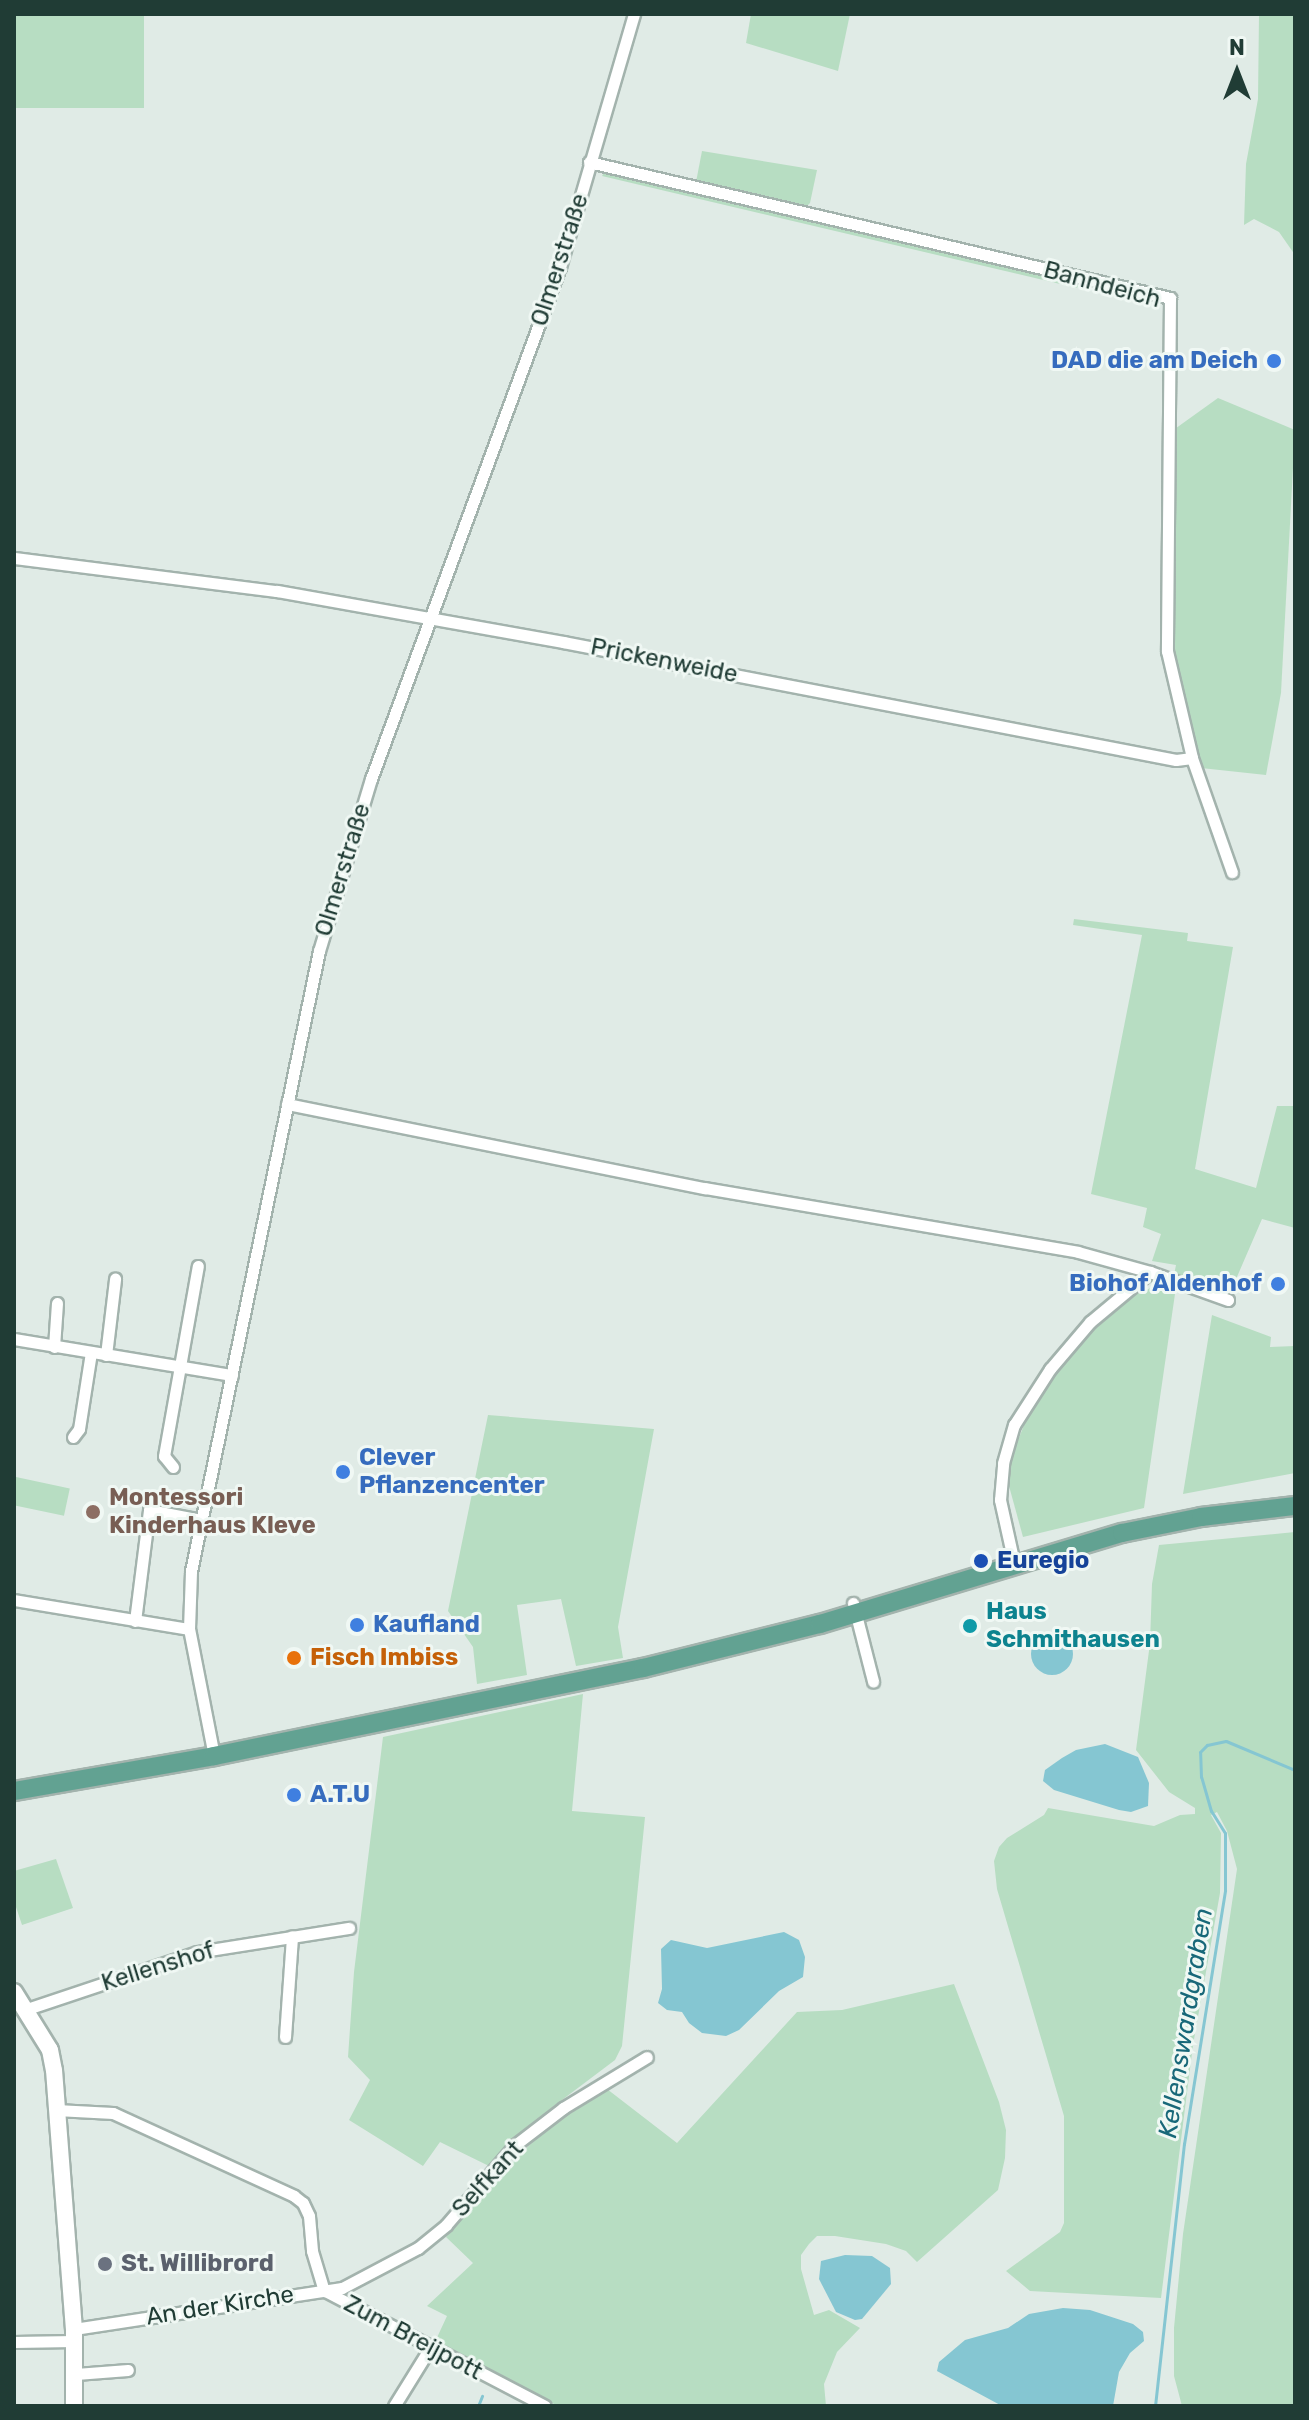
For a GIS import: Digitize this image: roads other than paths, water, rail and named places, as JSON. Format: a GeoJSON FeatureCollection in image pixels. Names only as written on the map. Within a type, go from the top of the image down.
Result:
{"type":"FeatureCollection","features":[{"type":"Feature","properties":{"kind":"main road"},"geometry":{"type":"LineString","coordinates":[[14,1791],[214,1756],[643,1668],[1077,1546],[1201,1517],[1295,1506]]}},
{"type":"Feature","properties":{"kind":"street","name":"Olmerstraße"},"geometry":{"type":"LineString","coordinates":[[214,1756],[189,1629],[191,1571],[319,951],[342,865],[560,267],[634,14]]}},
{"type":"Feature","properties":{"kind":"street","name":"Banndeich"},"geometry":{"type":"LineString","coordinates":[[589,162],[1170,298],[1167,651],[1192,758]]}},
{"type":"Feature","properties":{"kind":"street","name":"Prickenweide"},"geometry":{"type":"LineString","coordinates":[[14,558],[261,589],[430,618],[1176,760],[1192,758]]}},
{"type":"Feature","properties":{"kind":"street"},"geometry":{"type":"LineString","coordinates":[[1192,758],[1232,872]]}},
{"type":"Feature","properties":{"kind":"street"},"geometry":{"type":"LineString","coordinates":[[287,1104],[690,1185],[1078,1252],[1150,1272],[1228,1300]]}},
{"type":"Feature","properties":{"kind":"street"},"geometry":{"type":"LineString","coordinates":[[173,1467],[164,1456],[198,1266]]}},
{"type":"Feature","properties":{"kind":"street"},"geometry":{"type":"LineString","coordinates":[[1014,1563],[1000,1500],[1003,1463],[1014,1425],[1050,1369],[1090,1322],[1150,1272]]}},
{"type":"Feature","properties":{"kind":"street"},"geometry":{"type":"LineString","coordinates":[[106,1355],[115,1279]]}},
{"type":"Feature","properties":{"kind":"street"},"geometry":{"type":"LineString","coordinates":[[54,1347],[57,1303]]}},
{"type":"Feature","properties":{"kind":"street"},"geometry":{"type":"LineString","coordinates":[[14,1340],[232,1375]]}},
{"type":"Feature","properties":{"kind":"street"},"geometry":{"type":"LineString","coordinates":[[73,1437],[79,1429],[91,1352]]}},
{"type":"Feature","properties":{"kind":"street"},"geometry":{"type":"LineString","coordinates":[[135,1621],[149,1510],[201,1520]]}},
{"type":"Feature","properties":{"kind":"street"},"geometry":{"type":"LineString","coordinates":[[14,1600],[189,1629]]}},
{"type":"Feature","properties":{"kind":"street"},"geometry":{"type":"LineString","coordinates":[[855,1608],[873,1681]]}},
{"type":"Feature","properties":{"kind":"street","name":"Kellenshof"},"geometry":{"type":"LineString","coordinates":[[20,2004],[197,1952],[349,1928]]}},
{"type":"Feature","properties":{"kind":"street"},"geometry":{"type":"LineString","coordinates":[[285,2037],[292,1936]]}},
{"type":"Feature","properties":{"kind":"street"},"geometry":{"type":"LineString","coordinates":[[20,2004],[50,2050],[74,2335],[74,2406]]}},
{"type":"Feature","properties":{"kind":"street","name":"Selfkant"},"geometry":{"type":"LineString","coordinates":[[324,2291],[342,2288],[418,2248],[446,2225],[515,2145],[563,2108],[647,2057]]}},
{"type":"Feature","properties":{"kind":"street","name":"An der Kirche"},"geometry":{"type":"LineString","coordinates":[[14,2342],[74,2335],[324,2291],[312,2251],[309,2216],[303,2203],[294,2196],[113,2113],[56,2110]]}},
{"type":"Feature","properties":{"kind":"street","name":"Zum Breijpott"},"geometry":{"type":"LineString","coordinates":[[324,2291],[545,2406]]}},
{"type":"Feature","properties":{"kind":"street"},"geometry":{"type":"LineString","coordinates":[[394,2406],[430,2348]]}},
{"type":"Feature","properties":{"kind":"street"},"geometry":{"type":"LineString","coordinates":[[76,2374],[128,2370]]}},
{"type":"Feature","properties":{"kind":"water"},"geometry":{"type":"Polygon","coordinates":[[[1052,1633],[1067,1639],[1073,1654],[1067,1669],[1052,1675],[1037,1669],[1031,1654],[1037,1639],[1052,1633]]]}},
{"type":"Feature","properties":{"kind":"water"},"geometry":{"type":"Polygon","coordinates":[[[1105,1744],[1138,1757],[1149,1783],[1148,1806],[1131,1812],[1119,1810],[1054,1790],[1043,1781],[1045,1770],[1062,1758],[1076,1750],[1105,1744]]]}},
{"type":"Feature","properties":{"kind":"water"},"geometry":{"type":"Polygon","coordinates":[[[784,1932],[799,1940],[805,1957],[803,1977],[779,1991],[739,2030],[726,2036],[702,2033],[689,2023],[682,2012],[667,2010],[658,2003],[662,1989],[661,1949],[671,1940],[707,1948],[784,1932]]]}},
{"type":"Feature","properties":{"kind":"water"},"geometry":{"type":"Polygon","coordinates":[[[845,2255],[872,2256],[890,2268],[891,2284],[862,2319],[855,2320],[836,2312],[819,2279],[821,2261],[845,2255]]]}},
{"type":"Feature","properties":{"kind":"water"},"geometry":{"type":"Polygon","coordinates":[[[1063,2308],[1090,2310],[1133,2324],[1143,2332],[1144,2341],[1130,2353],[1119,2372],[1113,2406],[1002,2406],[937,2371],[939,2362],[965,2340],[1008,2328],[1029,2314],[1063,2308]]]}},
{"type":"Feature","properties":{"kind":"waterway","name":"Kellenswardgraben"},"geometry":{"type":"LineString","coordinates":[[1155,2406],[1184,2144],[1225,1890],[1225,1833],[1211,1811],[1201,1777],[1200,1752],[1207,1745],[1226,1741],[1295,1770]]}},
{"type":"Feature","properties":{"kind":"waterway"},"geometry":{"type":"LineString","coordinates":[[478,2406],[482,2396]]}},
{"type":"Feature","properties":{"kind":"place","name":"DAD die am Deich"},"geometry":{"type":"Point","coordinates":[1274,361]}},
{"type":"Feature","properties":{"kind":"place","name":"Biohof Aldenhof"},"geometry":{"type":"Point","coordinates":[1278,1284]}},
{"type":"Feature","properties":{"kind":"place","name":"Clever Pflanzencenter"},"geometry":{"type":"Point","coordinates":[343,1472]}},
{"type":"Feature","properties":{"kind":"place","name":"Montessori Kinderhaus Kleve"},"geometry":{"type":"Point","coordinates":[93,1512]}},
{"type":"Feature","properties":{"kind":"place","name":"Euregio"},"geometry":{"type":"Point","coordinates":[981,1561]}},
{"type":"Feature","properties":{"kind":"place","name":"Kaufland"},"geometry":{"type":"Point","coordinates":[357,1625]}},
{"type":"Feature","properties":{"kind":"place","name":"Haus Schmithausen"},"geometry":{"type":"Point","coordinates":[970,1626]}},
{"type":"Feature","properties":{"kind":"place","name":"Fisch Imbiss"},"geometry":{"type":"Point","coordinates":[294,1658]}},
{"type":"Feature","properties":{"kind":"place","name":"A.T.U"},"geometry":{"type":"Point","coordinates":[294,1795]}},
{"type":"Feature","properties":{"kind":"place","name":"St. Willibrord"},"geometry":{"type":"Point","coordinates":[105,2264]}}]}
